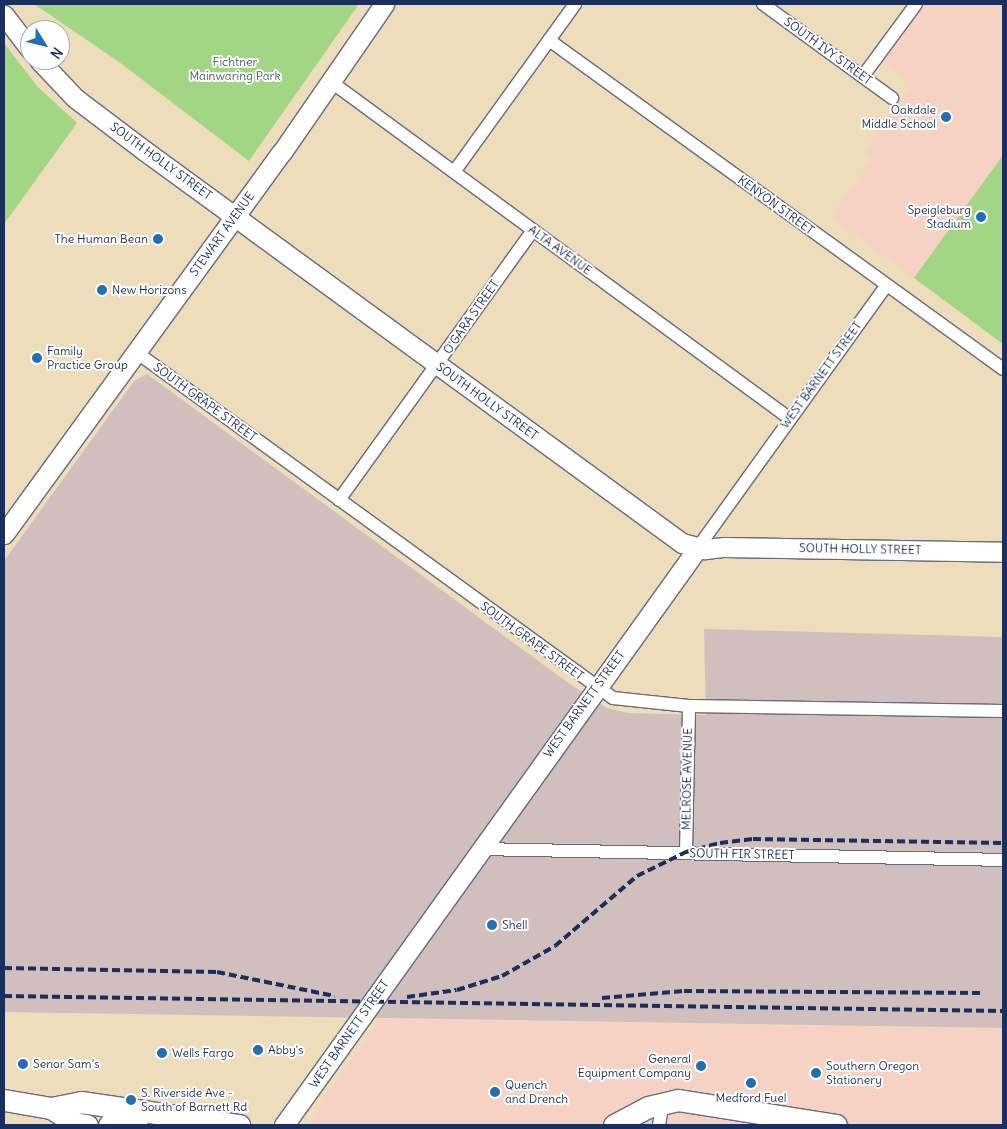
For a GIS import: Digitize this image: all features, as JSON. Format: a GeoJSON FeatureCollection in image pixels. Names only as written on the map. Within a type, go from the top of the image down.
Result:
{"type":"FeatureCollection","features":[{"type":"Feature","properties":{"kind":"main road"},"geometry":{"type":"LineString","coordinates":[[4,1100],[51,1108],[81,1102],[176,1114],[239,1125]]}},
{"type":"Feature","properties":{"kind":"main road"},"geometry":{"type":"LineString","coordinates":[[614,1125],[663,1102],[699,1102],[836,1125]]}},
{"type":"Feature","properties":{"kind":"main road"},"geometry":{"type":"LineString","coordinates":[[51,1108],[74,1123],[87,1125]]}},
{"type":"Feature","properties":{"kind":"main road"},"geometry":{"type":"LineString","coordinates":[[109,1125],[115,1118],[141,1122],[176,1114]]}},
{"type":"Feature","properties":{"kind":"street","name":"STEWART AVENUE"},"geometry":{"type":"LineString","coordinates":[[4,534],[235,216],[384,4]]}},
{"type":"Feature","properties":{"kind":"street"},"geometry":{"type":"LineString","coordinates":[[454,172],[575,4]]}},
{"type":"Feature","properties":{"kind":"street","name":"SOUTH IVY STREET"},"geometry":{"type":"LineString","coordinates":[[762,4],[892,98]]}},
{"type":"Feature","properties":{"kind":"street"},"geometry":{"type":"LineString","coordinates":[[863,76],[916,4]]}},
{"type":"Feature","properties":{"kind":"street"},"geometry":{"type":"LineString","coordinates":[[4,15],[20,36]]}},
{"type":"Feature","properties":{"kind":"street","name":"KENYON STREET"},"geometry":{"type":"LineString","coordinates":[[548,40],[1003,369]]}},
{"type":"Feature","properties":{"kind":"street","name":"SOUTH HOLLY STREET"},"geometry":{"type":"LineString","coordinates":[[48,70],[75,98],[677,539],[697,549],[1003,552]]}},
{"type":"Feature","properties":{"kind":"street","name":"ALTA AVENUE"},"geometry":{"type":"LineString","coordinates":[[330,81],[789,418]]}},
{"type":"Feature","properties":{"kind":"street","name":"O'GARA STREET"},"geometry":{"type":"LineString","coordinates":[[339,500],[533,230]]}},
{"type":"Feature","properties":{"kind":"street","name":"WEST BARNETT STREET"},"geometry":{"type":"LineString","coordinates":[[284,1125],[595,688],[886,285]]}},
{"type":"Feature","properties":{"kind":"street","name":"SOUTH GRAPE STREET"},"geometry":{"type":"LineString","coordinates":[[136,352],[595,688],[613,698],[627,702],[689,706],[1003,711]]}},
{"type":"Feature","properties":{"kind":"street","name":"MELROSE AVENUE"},"geometry":{"type":"LineString","coordinates":[[686,852],[689,706]]}},
{"type":"Feature","properties":{"kind":"street","name":"SOUTH FIR STREET"},"geometry":{"type":"LineString","coordinates":[[480,849],[1003,860]]}},
{"type":"Feature","properties":{"kind":"street"},"geometry":{"type":"LineString","coordinates":[[659,1125],[663,1102]]}},
{"type":"Feature","properties":{"kind":"shaded area","name":"Oakdale Middle School"},"geometry":{"type":"Polygon","coordinates":[[[925,4],[1003,4],[1003,155],[914,278],[830,217],[873,158],[864,151],[912,84],[883,62],[925,4]]]}},
{"type":"Feature","properties":{"kind":"shaded area"},"geometry":{"type":"Polygon","coordinates":[[[147,374],[567,682],[607,708],[628,713],[706,715],[704,629],[1003,637],[1003,1028],[4,1012],[4,561],[134,381],[147,374]]]}},
{"type":"Feature","properties":{"kind":"shaded area"},"geometry":{"type":"Polygon","coordinates":[[[380,1019],[1003,1029],[1003,1125],[309,1125],[323,1099],[380,1019]]]}},
{"type":"Feature","properties":{"kind":"green space","name":"Fichtner Mainwaring Park"},"geometry":{"type":"Polygon","coordinates":[[[34,4],[359,4],[249,161],[119,62],[70,29],[70,20],[57,20],[34,4]]]}},
{"type":"Feature","properties":{"kind":"green space"},"geometry":{"type":"Polygon","coordinates":[[[4,43],[20,64],[20,70],[25,70],[37,86],[77,123],[4,224],[4,43]]]}},
{"type":"Feature","properties":{"kind":"green space","name":"Speigleburg Stadium"},"geometry":{"type":"Polygon","coordinates":[[[1003,155],[1003,344],[914,278],[1003,155]]]}},
{"type":"Feature","properties":{"kind":"railway"},"geometry":{"type":"LineString","coordinates":[[407,997],[457,990],[502,976],[555,946],[637,876],[686,852],[720,843],[753,839],[1003,843]]}},
{"type":"Feature","properties":{"kind":"railway"},"geometry":{"type":"LineString","coordinates":[[4,968],[217,972],[335,996]]}},
{"type":"Feature","properties":{"kind":"railway"},"geometry":{"type":"LineString","coordinates":[[602,998],[684,991],[983,993]]}},
{"type":"Feature","properties":{"kind":"railway"},"geometry":{"type":"LineString","coordinates":[[4,996],[1003,1011]]}},
{"type":"Feature","properties":{"kind":"place","name":"Oakdale Middle School"},"geometry":{"type":"Point","coordinates":[946,117]}},
{"type":"Feature","properties":{"kind":"place","name":"Speigleburg Stadium"},"geometry":{"type":"Point","coordinates":[981,217]}},
{"type":"Feature","properties":{"kind":"place","name":"The Human Bean"},"geometry":{"type":"Point","coordinates":[158,239]}},
{"type":"Feature","properties":{"kind":"place","name":"New Horizons"},"geometry":{"type":"Point","coordinates":[102,290]}},
{"type":"Feature","properties":{"kind":"place","name":"Family Practice Group"},"geometry":{"type":"Point","coordinates":[37,358]}},
{"type":"Feature","properties":{"kind":"place","name":"Shell"},"geometry":{"type":"Point","coordinates":[492,925]}},
{"type":"Feature","properties":{"kind":"place","name":"Abby's"},"geometry":{"type":"Point","coordinates":[258,1050]}},
{"type":"Feature","properties":{"kind":"place","name":"Wells Fargo"},"geometry":{"type":"Point","coordinates":[162,1053]}},
{"type":"Feature","properties":{"kind":"place","name":"Senor Sam’s"},"geometry":{"type":"Point","coordinates":[23,1064]}},
{"type":"Feature","properties":{"kind":"place","name":"General Equipment Company"},"geometry":{"type":"Point","coordinates":[701,1066]}},
{"type":"Feature","properties":{"kind":"place","name":"Southern Oregon Stationery"},"geometry":{"type":"Point","coordinates":[816,1073]}},
{"type":"Feature","properties":{"kind":"place","name":"Medford Fuel"},"geometry":{"type":"Point","coordinates":[751,1083]}},
{"type":"Feature","properties":{"kind":"place","name":"Quench and Drench"},"geometry":{"type":"Point","coordinates":[495,1092]}},
{"type":"Feature","properties":{"kind":"place","name":"S. Riverside Ave - South of Barnett Rd"},"geometry":{"type":"Point","coordinates":[131,1100]}}]}
